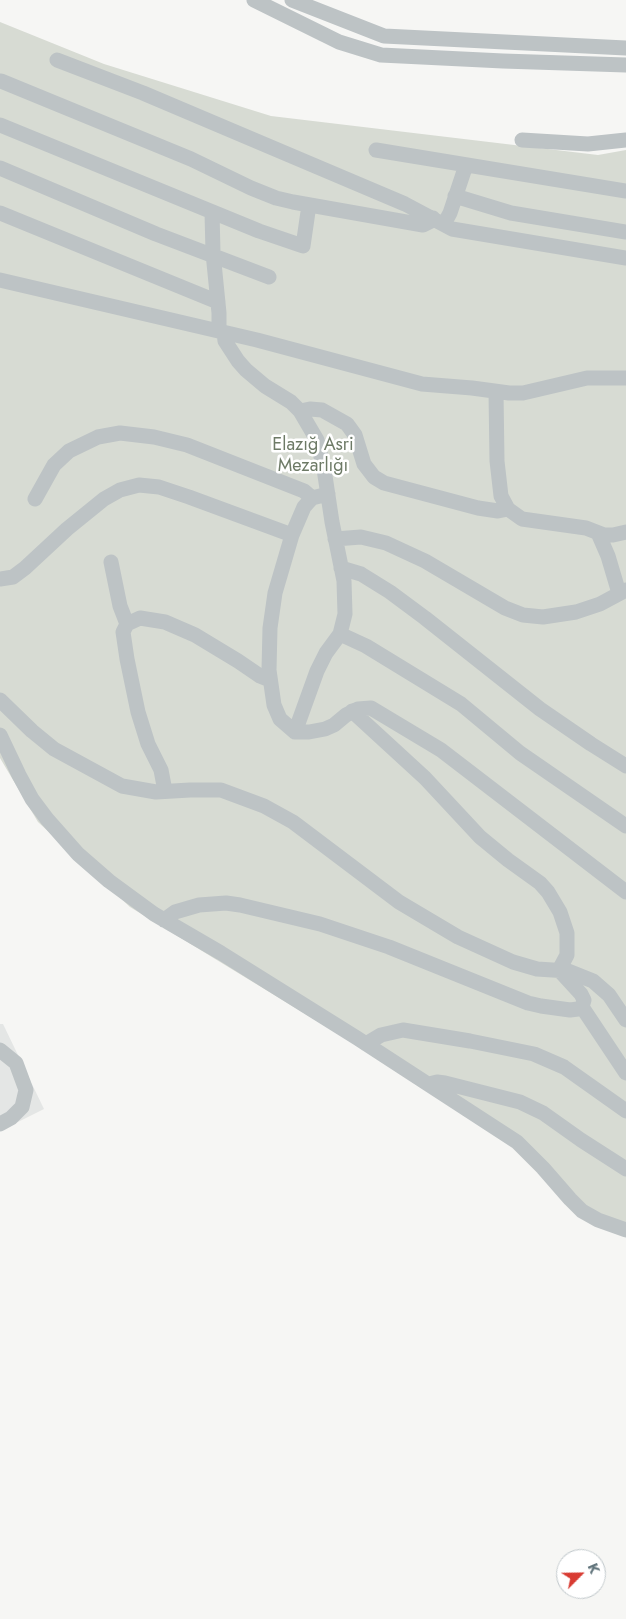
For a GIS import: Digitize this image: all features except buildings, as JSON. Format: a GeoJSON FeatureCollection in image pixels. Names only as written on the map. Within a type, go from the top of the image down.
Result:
{"type":"FeatureCollection","features":[{"type":"Feature","properties":{"kind":"street"},"geometry":{"type":"LineString","coordinates":[[254,0],[339,42],[381,55],[503,62],[626,65]]}},
{"type":"Feature","properties":{"kind":"street"},"geometry":{"type":"LineString","coordinates":[[292,0],[384,36],[626,48]]}},
{"type":"Feature","properties":{"kind":"street"},"geometry":{"type":"LineString","coordinates":[[57,60],[307,162],[405,204],[452,229],[626,258]]}},
{"type":"Feature","properties":{"kind":"street"},"geometry":{"type":"LineString","coordinates":[[1,81],[192,159],[263,194],[292,202],[423,224],[438,221],[455,196],[466,165]]}},
{"type":"Feature","properties":{"kind":"street"},"geometry":{"type":"LineString","coordinates":[[0,125],[259,232],[303,246],[309,205]]}},
{"type":"Feature","properties":{"kind":"street"},"geometry":{"type":"LineString","coordinates":[[522,140],[588,144],[626,140]]}},
{"type":"Feature","properties":{"kind":"street"},"geometry":{"type":"LineString","coordinates":[[376,150],[626,191]]}},
{"type":"Feature","properties":{"kind":"street"},"geometry":{"type":"LineString","coordinates":[[0,168],[269,278]]}},
{"type":"Feature","properties":{"kind":"street"},"geometry":{"type":"LineString","coordinates":[[455,196],[511,213],[626,232]]}},
{"type":"Feature","properties":{"kind":"street"},"geometry":{"type":"LineString","coordinates":[[212,212],[218,302],[225,342],[246,370],[264,386],[292,402],[307,421],[317,440],[345,588],[346,607],[340,634],[319,666],[295,732]]}},
{"type":"Feature","properties":{"kind":"street"},"geometry":{"type":"LineString","coordinates":[[0,213],[218,302]]}},
{"type":"Feature","properties":{"kind":"street"},"geometry":{"type":"LineString","coordinates":[[0,280],[222,331],[358,366],[403,380],[438,386],[523,393],[587,378],[626,378]]}},
{"type":"Feature","properties":{"kind":"street"},"geometry":{"type":"LineString","coordinates":[[496,392],[497,461],[501,496],[508,509],[522,519],[586,528],[598,534],[613,535],[626,532]]}},
{"type":"Feature","properties":{"kind":"street"},"geometry":{"type":"LineString","coordinates":[[300,411],[310,409],[322,410],[347,424],[355,435],[364,464],[374,477],[384,483],[478,508],[498,511],[508,509]]}},
{"type":"Feature","properties":{"kind":"street"},"geometry":{"type":"LineString","coordinates":[[35,499],[54,465],[69,451],[82,443],[98,437],[120,433],[154,437],[187,445],[304,491],[312,498]]}},
{"type":"Feature","properties":{"kind":"street"},"geometry":{"type":"LineString","coordinates":[[0,579],[13,577],[25,568],[66,529],[104,498],[134,486],[160,487],[292,535]]}},
{"type":"Feature","properties":{"kind":"street"},"geometry":{"type":"LineString","coordinates":[[328,494],[312,498],[304,507],[292,535],[275,594],[270,628],[269,670],[277,715],[284,724],[295,732],[325,729],[358,709],[370,708],[390,718],[441,750],[626,892]]}},
{"type":"Feature","properties":{"kind":"street"},"geometry":{"type":"LineString","coordinates":[[335,539],[361,537],[386,543],[425,561],[505,608],[524,615],[543,617],[576,612],[600,604],[622,592],[598,534]]}},
{"type":"Feature","properties":{"kind":"street"},"geometry":{"type":"LineString","coordinates":[[111,562],[120,606],[127,624]]}},
{"type":"Feature","properties":{"kind":"street"},"geometry":{"type":"LineString","coordinates":[[341,568],[361,574],[390,592],[540,709],[626,766]]}},
{"type":"Feature","properties":{"kind":"street"},"geometry":{"type":"LineString","coordinates":[[165,791],[161,770],[148,744],[138,712],[123,632],[127,624],[140,618],[166,622],[195,636],[260,676],[270,680]]}},
{"type":"Feature","properties":{"kind":"street"},"geometry":{"type":"LineString","coordinates":[[340,634],[366,646],[461,704],[520,753],[626,826]]}},
{"type":"Feature","properties":{"kind":"street"},"geometry":{"type":"LineString","coordinates":[[0,700],[32,731],[66,757],[122,786],[146,791],[221,790],[264,806],[293,822],[399,902],[440,927],[513,962],[537,969],[559,970],[584,976],[608,994],[626,1020]]}},
{"type":"Feature","properties":{"kind":"street"},"geometry":{"type":"LineString","coordinates":[[352,711],[425,778],[480,837],[540,883],[548,892],[560,912],[567,933],[567,955],[559,970]]}},
{"type":"Feature","properties":{"kind":"street"},"geometry":{"type":"LineString","coordinates":[[0,735],[32,799],[78,854],[109,881],[164,920],[221,953],[430,1084],[517,1142],[544,1168],[582,1211],[598,1220],[626,1230]]}},
{"type":"Feature","properties":{"kind":"street"},"geometry":{"type":"LineString","coordinates":[[164,920],[175,912],[199,905],[226,903],[240,905],[320,924],[389,947],[528,1002],[555,1009],[578,1010],[582,1007],[584,1000],[581,994],[559,970]]}},
{"type":"Feature","properties":{"kind":"street"},"geometry":{"type":"LineString","coordinates":[[582,1007],[626,1073]]}},
{"type":"Feature","properties":{"kind":"street"},"geometry":{"type":"LineString","coordinates":[[366,1044],[381,1035],[403,1030],[534,1054],[564,1067],[626,1111]]}},
{"type":"Feature","properties":{"kind":"street"},"geometry":{"type":"LineString","coordinates":[[0,1050],[16,1063],[26,1090],[22,1106],[11,1118],[0,1124]]}},
{"type":"Feature","properties":{"kind":"street"},"geometry":{"type":"LineString","coordinates":[[430,1084],[437,1082],[445,1083],[520,1102],[543,1113],[626,1169]]}},
{"type":"Feature","properties":{"kind":"shaded area"},"geometry":{"type":"Polygon","coordinates":[[[0,1024],[3,1024],[44,1109],[0,1131],[0,1024]]]}},
{"type":"Feature","properties":{"kind":"green space","name":"Elazığ Asri Mezarlığı"},"geometry":{"type":"Polygon","coordinates":[[[0,22],[104,64],[271,116],[598,155],[626,150],[626,1233],[598,1220],[492,1128],[130,907],[38,822],[0,758],[0,22]]]}}]}
